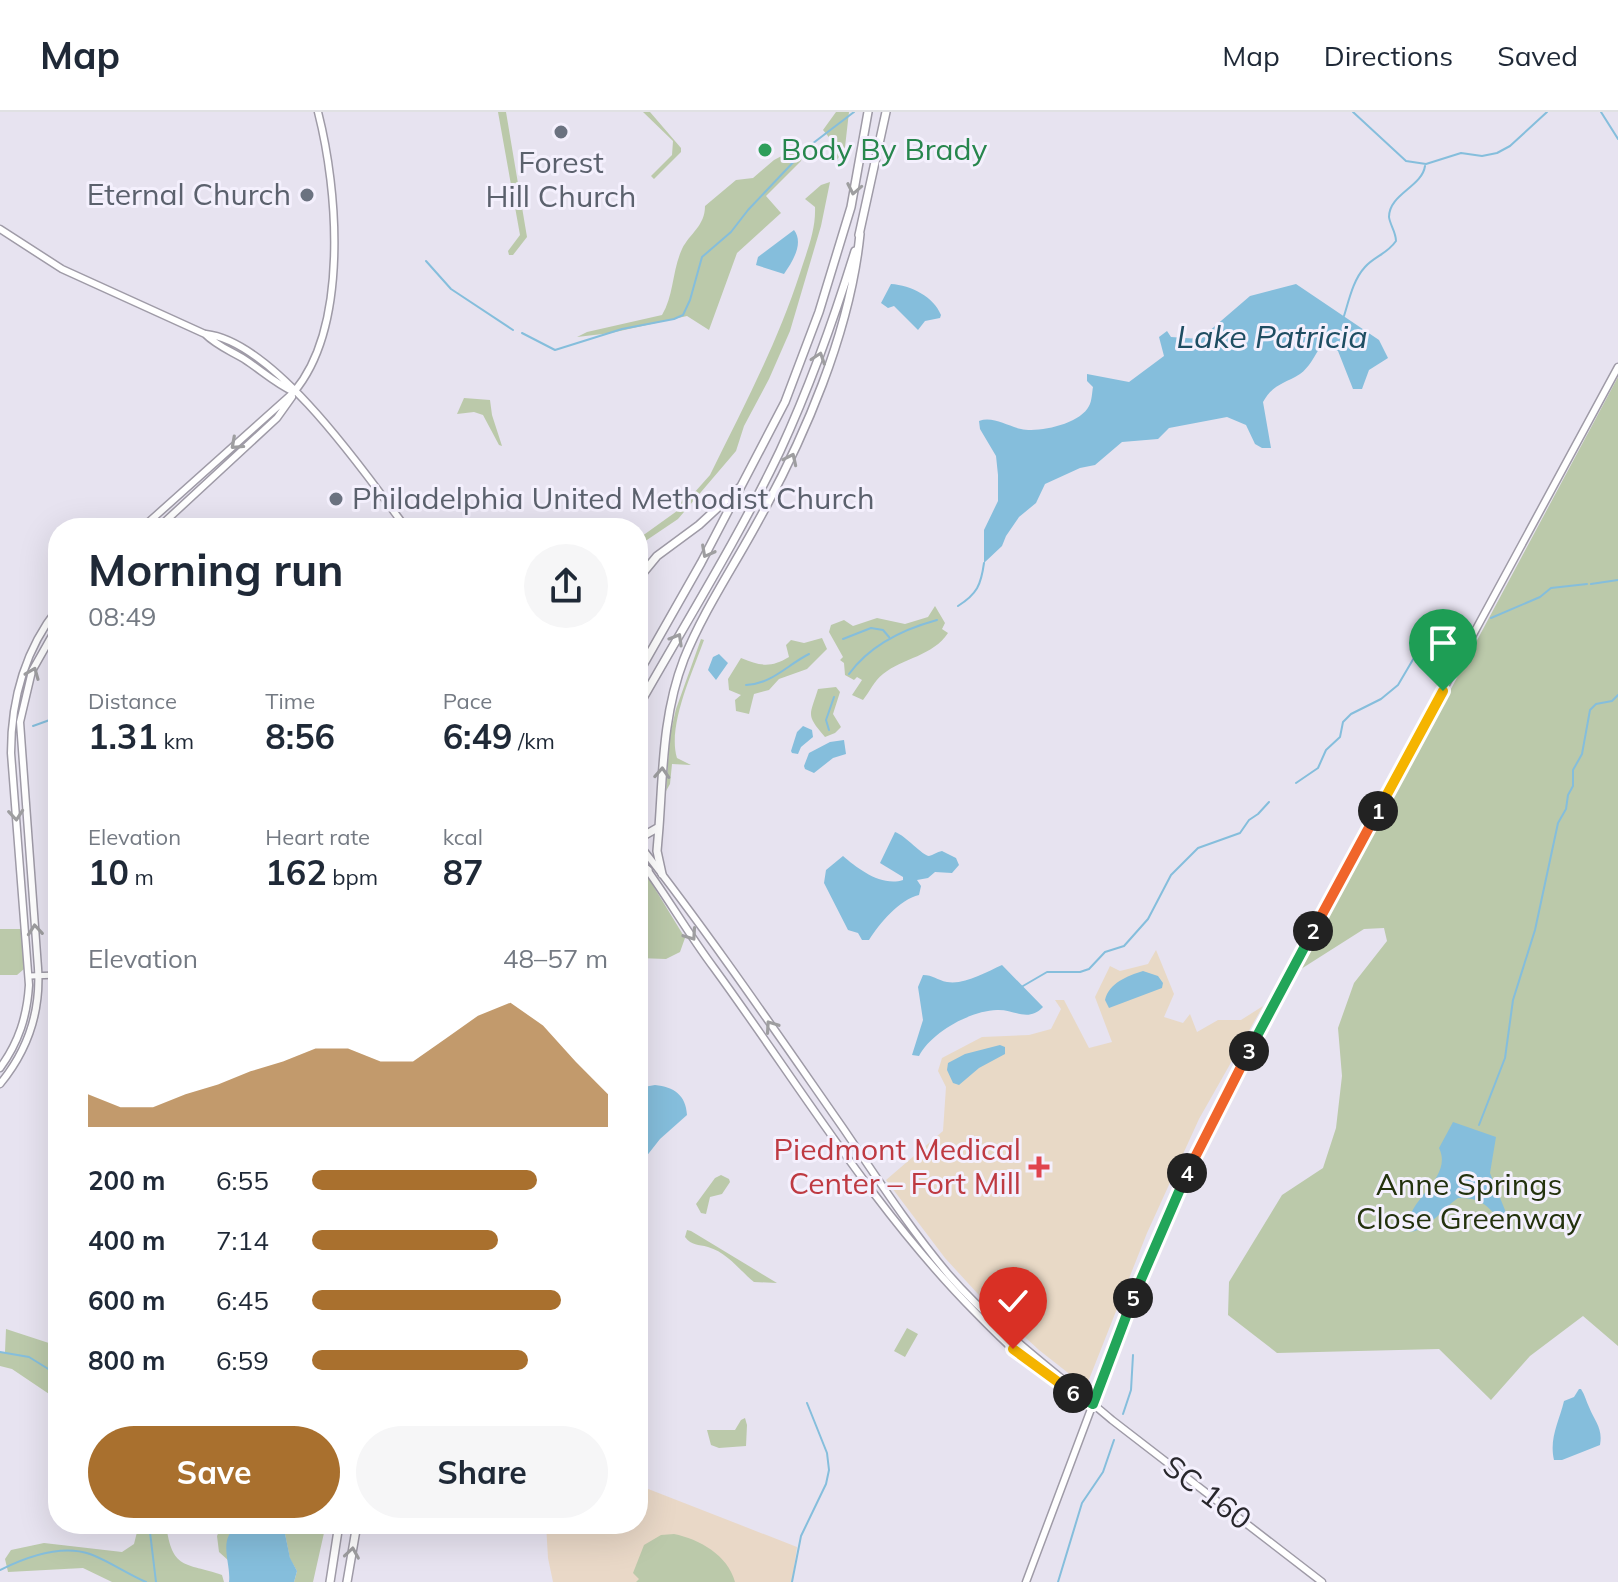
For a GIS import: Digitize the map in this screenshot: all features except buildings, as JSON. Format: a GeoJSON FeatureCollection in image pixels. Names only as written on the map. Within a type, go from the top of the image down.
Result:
{"type":"FeatureCollection","features":[{"type":"Feature","properties":{"kind":"highway"},"geometry":{"type":"LineString","coordinates":[[648,656],[785,402],[819,312],[851,207],[868,112]]}},
{"type":"Feature","properties":{"kind":"highway"},"geometry":{"type":"LineString","coordinates":[[648,690],[742,525],[814,372],[860,234],[886,112]]}},
{"type":"Feature","properties":{"kind":"highway"},"geometry":{"type":"LineString","coordinates":[[662,874],[657,851],[663,745],[683,661],[799,442],[833,350],[857,265],[860,234]]}},
{"type":"Feature","properties":{"kind":"highway"},"geometry":{"type":"LineString","coordinates":[[648,567],[744,483]]}},
{"type":"Feature","properties":{"kind":"highway"},"geometry":{"type":"LineString","coordinates":[[648,834],[659,827]]}},
{"type":"Feature","properties":{"kind":"highway"},"geometry":{"type":"LineString","coordinates":[[330,1582],[337,1534]]}},
{"type":"Feature","properties":{"kind":"highway"},"geometry":{"type":"LineString","coordinates":[[347,1582],[355,1534]]}},
{"type":"Feature","properties":{"kind":"main road"},"geometry":{"type":"LineString","coordinates":[[153,518],[294,392],[305,380],[324,334],[331,296],[335,206],[329,152],[318,112]]}},
{"type":"Feature","properties":{"kind":"main road"},"geometry":{"type":"LineString","coordinates":[[0,229],[62,269],[205,334],[214,343],[294,392],[357,462],[399,518]]}},
{"type":"Feature","properties":{"kind":"main road"},"geometry":{"type":"LineString","coordinates":[[1026,1582],[1132,1300],[1188,1170],[1618,367]]}},
{"type":"Feature","properties":{"kind":"main road"},"geometry":{"type":"LineString","coordinates":[[169,518],[277,418],[294,392]]}},
{"type":"Feature","properties":{"kind":"main road"},"geometry":{"type":"LineString","coordinates":[[0,1068],[21,1031],[27,1007],[29,976],[11,753],[12,717],[24,667],[35,641],[48,622]]}},
{"type":"Feature","properties":{"kind":"main road"},"geometry":{"type":"LineString","coordinates":[[0,1084],[17,1061],[30,1035],[38,1004],[39,976],[20,722],[32,671],[48,643]]}},
{"type":"Feature","properties":{"kind":"main road","name":"SC 160"},"geometry":{"type":"LineString","coordinates":[[648,855],[931,1254],[959,1286],[1019,1344],[1322,1582]]}},
{"type":"Feature","properties":{"kind":"main road","name":"SC 160"},"geometry":{"type":"LineString","coordinates":[[648,870],[713,968],[907,1238],[946,1283],[1013,1349],[1079,1398],[1093,1404]]}},
{"type":"Feature","properties":{"kind":"street"},"geometry":{"type":"LineString","coordinates":[[29,976],[48,976]]}},
{"type":"Feature","properties":{"kind":"shaded area","name":"Piedmont Medical Center – Fort Mill"},"geometry":{"type":"Polygon","coordinates":[[[1156,950],[1174,994],[1164,1017],[1183,1023],[1190,1014],[1197,1032],[1218,1020],[1241,1020],[1263,1006],[1199,1119],[1147,1233],[1086,1387],[1039,1350],[978,1294],[945,1258],[886,1180],[943,1131],[946,1087],[938,1071],[942,1058],[982,1037],[1029,1035],[1051,1029],[1061,1009],[1055,1000],[1064,1000],[1089,1048],[1112,1042],[1095,997],[1110,966],[1120,971],[1148,964],[1156,950]]]}},
{"type":"Feature","properties":{"kind":"shaded area"},"geometry":{"type":"Polygon","coordinates":[[[648,1489],[797,1547],[792,1582],[553,1582],[547,1534],[648,1534],[648,1489]]]}},
{"type":"Feature","properties":{"kind":"green space"},"geometry":{"type":"Polygon","coordinates":[[[498,112],[506,112],[527,237],[513,255],[509,255],[508,251],[520,235],[498,112]]]}},
{"type":"Feature","properties":{"kind":"green space"},"geometry":{"type":"Polygon","coordinates":[[[643,112],[650,112],[681,148],[681,152],[654,179],[651,176],[672,155],[673,141],[643,112]]]}},
{"type":"Feature","properties":{"kind":"green space"},"geometry":{"type":"Polygon","coordinates":[[[836,112],[849,112],[845,147],[835,163],[837,147],[823,130],[836,112]]]}},
{"type":"Feature","properties":{"kind":"green space"},"geometry":{"type":"Polygon","coordinates":[[[795,149],[802,157],[801,161],[766,196],[781,213],[737,253],[709,330],[687,316],[611,333],[577,337],[662,315],[682,249],[700,224],[705,206],[736,180],[753,178],[774,160],[795,149]]]}},
{"type":"Feature","properties":{"kind":"green space"},"geometry":{"type":"Polygon","coordinates":[[[830,182],[821,226],[790,331],[744,426],[736,451],[678,519],[648,539],[648,532],[677,511],[687,491],[694,493],[710,475],[747,400],[791,299],[810,240],[815,207],[805,199],[821,185],[830,182]]]}},
{"type":"Feature","properties":{"kind":"green space","name":"Anne Springs Close Greenway"},"geometry":{"type":"Polygon","coordinates":[[[1618,377],[1618,1346],[1583,1316],[1530,1356],[1491,1400],[1439,1349],[1277,1353],[1228,1315],[1229,1282],[1282,1195],[1323,1168],[1336,1128],[1342,1076],[1338,1028],[1354,983],[1387,941],[1384,928],[1364,929],[1301,969],[1618,377]]]}},
{"type":"Feature","properties":{"kind":"green space"},"geometry":{"type":"Polygon","coordinates":[[[464,398],[490,400],[502,446],[483,415],[474,412],[457,414],[464,398]]]}},
{"type":"Feature","properties":{"kind":"green space"},"geometry":{"type":"Polygon","coordinates":[[[935,606],[945,623],[942,629],[948,633],[942,641],[883,674],[863,700],[852,695],[862,680],[845,675],[844,663],[840,660],[843,657],[829,632],[831,625],[844,620],[853,626],[877,618],[905,624],[928,617],[935,606]]]}},
{"type":"Feature","properties":{"kind":"green space"},"geometry":{"type":"Polygon","coordinates":[[[822,638],[827,649],[807,669],[779,679],[769,690],[754,694],[749,714],[736,711],[735,700],[741,695],[729,690],[728,679],[741,658],[760,664],[777,663],[789,657],[786,645],[791,640],[804,643],[822,638]]]}},
{"type":"Feature","properties":{"kind":"green space"},"geometry":{"type":"Polygon","coordinates":[[[701,639],[704,640],[675,730],[677,758],[691,765],[672,764],[666,791],[670,735],[701,639]]]}},
{"type":"Feature","properties":{"kind":"green space"},"geometry":{"type":"Polygon","coordinates":[[[836,687],[840,692],[833,714],[841,727],[825,737],[814,724],[811,710],[818,689],[836,687]]]}},
{"type":"Feature","properties":{"kind":"green space"},"geometry":{"type":"Polygon","coordinates":[[[648,878],[685,938],[680,952],[666,959],[648,958],[648,878]]]}},
{"type":"Feature","properties":{"kind":"green space"},"geometry":{"type":"Polygon","coordinates":[[[0,929],[22,929],[24,969],[17,975],[0,975],[0,929]]]}},
{"type":"Feature","properties":{"kind":"green space"},"geometry":{"type":"Polygon","coordinates":[[[721,1175],[730,1182],[722,1194],[710,1197],[706,1214],[701,1213],[696,1204],[715,1178],[721,1175]]]}},
{"type":"Feature","properties":{"kind":"green space"},"geometry":{"type":"Polygon","coordinates":[[[687,1230],[777,1283],[754,1282],[722,1253],[690,1242],[685,1237],[687,1230]]]}},
{"type":"Feature","properties":{"kind":"green space"},"geometry":{"type":"Polygon","coordinates":[[[907,1328],[918,1334],[905,1357],[894,1351],[907,1328]]]}},
{"type":"Feature","properties":{"kind":"green space"},"geometry":{"type":"Polygon","coordinates":[[[6,1329],[48,1343],[48,1393],[12,1369],[0,1366],[0,1352],[5,1352],[6,1329]]]}},
{"type":"Feature","properties":{"kind":"green space"},"geometry":{"type":"Polygon","coordinates":[[[745,1418],[746,1446],[719,1448],[711,1445],[707,1430],[735,1430],[745,1418]]]}},
{"type":"Feature","properties":{"kind":"green space"},"geometry":{"type":"Polygon","coordinates":[[[136,1534],[168,1534],[172,1550],[182,1562],[222,1575],[224,1582],[112,1582],[83,1568],[8,1572],[5,1559],[11,1550],[44,1543],[122,1552],[134,1544],[136,1534]]]}},
{"type":"Feature","properties":{"kind":"green space"},"geometry":{"type":"Polygon","coordinates":[[[232,1534],[228,1542],[229,1561],[219,1552],[217,1536],[232,1534]]]}},
{"type":"Feature","properties":{"kind":"green space"},"geometry":{"type":"Polygon","coordinates":[[[285,1534],[324,1534],[313,1582],[294,1582],[297,1571],[290,1559],[285,1534]]]}},
{"type":"Feature","properties":{"kind":"green space"},"geometry":{"type":"Polygon","coordinates":[[[674,1534],[693,1540],[719,1556],[735,1582],[636,1582],[639,1579],[633,1573],[644,1545],[661,1535],[674,1534]]]}},
{"type":"Feature","properties":{"kind":"water"},"geometry":{"type":"Polygon","coordinates":[[[794,230],[798,246],[784,274],[756,265],[758,257],[794,230]]]}},
{"type":"Feature","properties":{"kind":"water"},"geometry":{"type":"Polygon","coordinates":[[[891,284],[914,290],[927,298],[938,309],[940,318],[925,321],[918,330],[894,306],[888,308],[881,303],[891,284]]]}},
{"type":"Feature","properties":{"kind":"water","name":"Lake Patricia"},"geometry":{"type":"Polygon","coordinates":[[[1296,284],[1379,340],[1388,358],[1369,370],[1362,389],[1353,389],[1338,351],[1321,346],[1303,371],[1275,388],[1263,402],[1271,448],[1255,444],[1246,425],[1227,417],[1169,428],[1158,439],[1122,442],[1095,465],[1080,468],[1045,484],[1036,503],[1019,517],[1002,546],[984,563],[984,530],[998,501],[998,475],[996,456],[980,429],[979,421],[995,421],[1029,430],[1068,422],[1077,418],[1090,404],[1093,387],[1087,381],[1087,374],[1129,382],[1164,356],[1159,337],[1167,331],[1171,337],[1200,339],[1250,296],[1296,284]]]}},
{"type":"Feature","properties":{"kind":"water"},"geometry":{"type":"Polygon","coordinates":[[[719,654],[728,663],[716,680],[708,670],[713,657],[719,654]]]}},
{"type":"Feature","properties":{"kind":"water"},"geometry":{"type":"Polygon","coordinates":[[[803,726],[812,730],[813,737],[798,754],[792,753],[797,732],[803,726]]]}},
{"type":"Feature","properties":{"kind":"water"},"geometry":{"type":"Polygon","coordinates":[[[844,740],[846,754],[833,758],[814,773],[805,769],[809,753],[830,742],[844,740]]]}},
{"type":"Feature","properties":{"kind":"water"},"geometry":{"type":"Polygon","coordinates":[[[895,832],[926,855],[942,851],[956,858],[959,865],[952,873],[935,872],[928,878],[917,880],[921,886],[919,895],[897,907],[869,940],[862,940],[858,933],[848,930],[824,883],[826,870],[843,856],[878,879],[903,880],[903,877],[880,863],[895,832]]]}},
{"type":"Feature","properties":{"kind":"water"},"geometry":{"type":"Polygon","coordinates":[[[1002,965],[1043,1007],[1026,1015],[1003,1010],[975,1014],[932,1039],[919,1056],[912,1055],[923,1020],[918,987],[923,975],[947,982],[961,982],[1002,965]]]}},
{"type":"Feature","properties":{"kind":"water"},"geometry":{"type":"Polygon","coordinates":[[[1143,971],[1158,976],[1163,983],[1162,988],[1109,1008],[1105,1000],[1110,989],[1125,978],[1143,971]]]}},
{"type":"Feature","properties":{"kind":"water"},"geometry":{"type":"Polygon","coordinates":[[[1000,1045],[1005,1047],[1005,1054],[979,1068],[959,1085],[953,1083],[947,1070],[948,1063],[965,1054],[1000,1045]]]}},
{"type":"Feature","properties":{"kind":"water"},"geometry":{"type":"Polygon","coordinates":[[[655,1085],[678,1093],[687,1115],[648,1154],[648,1086],[655,1085]]]}},
{"type":"Feature","properties":{"kind":"water"},"geometry":{"type":"Polygon","coordinates":[[[1453,1122],[1496,1137],[1490,1173],[1509,1220],[1501,1222],[1478,1201],[1458,1198],[1430,1223],[1410,1232],[1412,1211],[1440,1171],[1442,1160],[1439,1148],[1453,1122]]]}},
{"type":"Feature","properties":{"kind":"water"},"geometry":{"type":"Polygon","coordinates":[[[1579,1389],[1598,1425],[1600,1445],[1562,1460],[1554,1460],[1554,1437],[1564,1401],[1574,1397],[1579,1389]]]}},
{"type":"Feature","properties":{"kind":"water"},"geometry":{"type":"Polygon","coordinates":[[[230,1534],[285,1534],[290,1558],[297,1571],[294,1582],[229,1582],[227,1540],[230,1534]]]}},
{"type":"Feature","properties":{"kind":"waterway"},"geometry":{"type":"LineString","coordinates":[[808,147],[854,112]]}},
{"type":"Feature","properties":{"kind":"waterway"},"geometry":{"type":"LineString","coordinates":[[1353,112],[1406,161],[1426,164],[1461,153],[1482,156],[1497,153],[1510,146],[1547,112]]}},
{"type":"Feature","properties":{"kind":"waterway"},"geometry":{"type":"LineString","coordinates":[[1601,112],[1618,139]]}},
{"type":"Feature","properties":{"kind":"waterway"},"geometry":{"type":"LineString","coordinates":[[522,333],[555,350],[622,329],[683,315],[702,257],[731,232],[801,154]]}},
{"type":"Feature","properties":{"kind":"waterway"},"geometry":{"type":"LineString","coordinates":[[1344,316],[1361,272],[1396,241],[1389,217],[1390,209],[1418,180],[1425,166]]}},
{"type":"Feature","properties":{"kind":"waterway"},"geometry":{"type":"LineString","coordinates":[[426,261],[451,289],[513,330]]}},
{"type":"Feature","properties":{"kind":"waterway"},"geometry":{"type":"LineString","coordinates":[[958,606],[977,588],[984,563]]}},
{"type":"Feature","properties":{"kind":"waterway"},"geometry":{"type":"LineString","coordinates":[[1591,584],[1618,580]]}},
{"type":"Feature","properties":{"kind":"waterway"},"geometry":{"type":"LineString","coordinates":[[1491,618],[1540,597],[1551,588],[1587,584]]}},
{"type":"Feature","properties":{"kind":"waterway"},"geometry":{"type":"LineString","coordinates":[[849,674],[867,655],[888,640],[937,620]]}},
{"type":"Feature","properties":{"kind":"waterway"},"geometry":{"type":"LineString","coordinates":[[843,639],[871,628],[883,630],[889,637]]}},
{"type":"Feature","properties":{"kind":"waterway"},"geometry":{"type":"LineString","coordinates":[[1296,783],[1318,768],[1326,750],[1340,737],[1343,722],[1351,714],[1381,699],[1398,685],[1418,651],[1440,639],[1458,634]]}},
{"type":"Feature","properties":{"kind":"waterway"},"geometry":{"type":"LineString","coordinates":[[746,685],[772,678],[809,654]]}},
{"type":"Feature","properties":{"kind":"waterway"},"geometry":{"type":"LineString","coordinates":[[1479,1125],[1505,1058],[1513,1000],[1535,930],[1558,823],[1573,786],[1573,770],[1582,754],[1590,710],[1596,704],[1612,701],[1618,695]]}},
{"type":"Feature","properties":{"kind":"waterway"},"geometry":{"type":"LineString","coordinates":[[829,730],[826,720],[834,697]]}},
{"type":"Feature","properties":{"kind":"waterway"},"geometry":{"type":"LineString","coordinates":[[33,726],[48,721]]}},
{"type":"Feature","properties":{"kind":"waterway"},"geometry":{"type":"LineString","coordinates":[[1023,986],[1047,972],[1089,969],[1105,952],[1124,946],[1148,919],[1171,875],[1198,848],[1240,833],[1269,802]]}},
{"type":"Feature","properties":{"kind":"waterway"},"geometry":{"type":"LineString","coordinates":[[0,1352],[29,1357],[48,1369]]}},
{"type":"Feature","properties":{"kind":"waterway"},"geometry":{"type":"LineString","coordinates":[[1123,1414],[1131,1390],[1133,1355]]}},
{"type":"Feature","properties":{"kind":"waterway"},"geometry":{"type":"LineString","coordinates":[[792,1582],[801,1536],[826,1484],[829,1470],[827,1453],[807,1403]]}},
{"type":"Feature","properties":{"kind":"waterway"},"geometry":{"type":"LineString","coordinates":[[1058,1582],[1082,1503],[1103,1472],[1114,1440]]}},
{"type":"Feature","properties":{"kind":"waterway"},"geometry":{"type":"LineString","coordinates":[[150,1534],[156,1582]]}},
{"type":"Feature","properties":{"kind":"waterway"},"geometry":{"type":"LineString","coordinates":[[0,1570],[44,1553],[67,1550],[90,1554],[146,1582]]}},
{"type":"Feature","properties":{"kind":"place","name":"Forest Hill Church"},"geometry":{"type":"Point","coordinates":[561,132]}},
{"type":"Feature","properties":{"kind":"place","name":"Body By Brady"},"geometry":{"type":"Point","coordinates":[765,150]}},
{"type":"Feature","properties":{"kind":"place","name":"Eternal Church"},"geometry":{"type":"Point","coordinates":[307,195]}},
{"type":"Feature","properties":{"kind":"place","name":"Philadelphia United Methodist Church"},"geometry":{"type":"Point","coordinates":[336,499]}},
{"type":"Feature","properties":{"kind":"place","name":"Piedmont Medical Center – Fort Mill"},"geometry":{"type":"Point","coordinates":[1039,1167]}},
{"type":"Feature","properties":{"kind":"route"},"geometry":{"type":"LineString","coordinates":[[1013,1349],[1079,1398],[1093,1404],[1132,1300],[1188,1170],[1443,691]]}}]}
